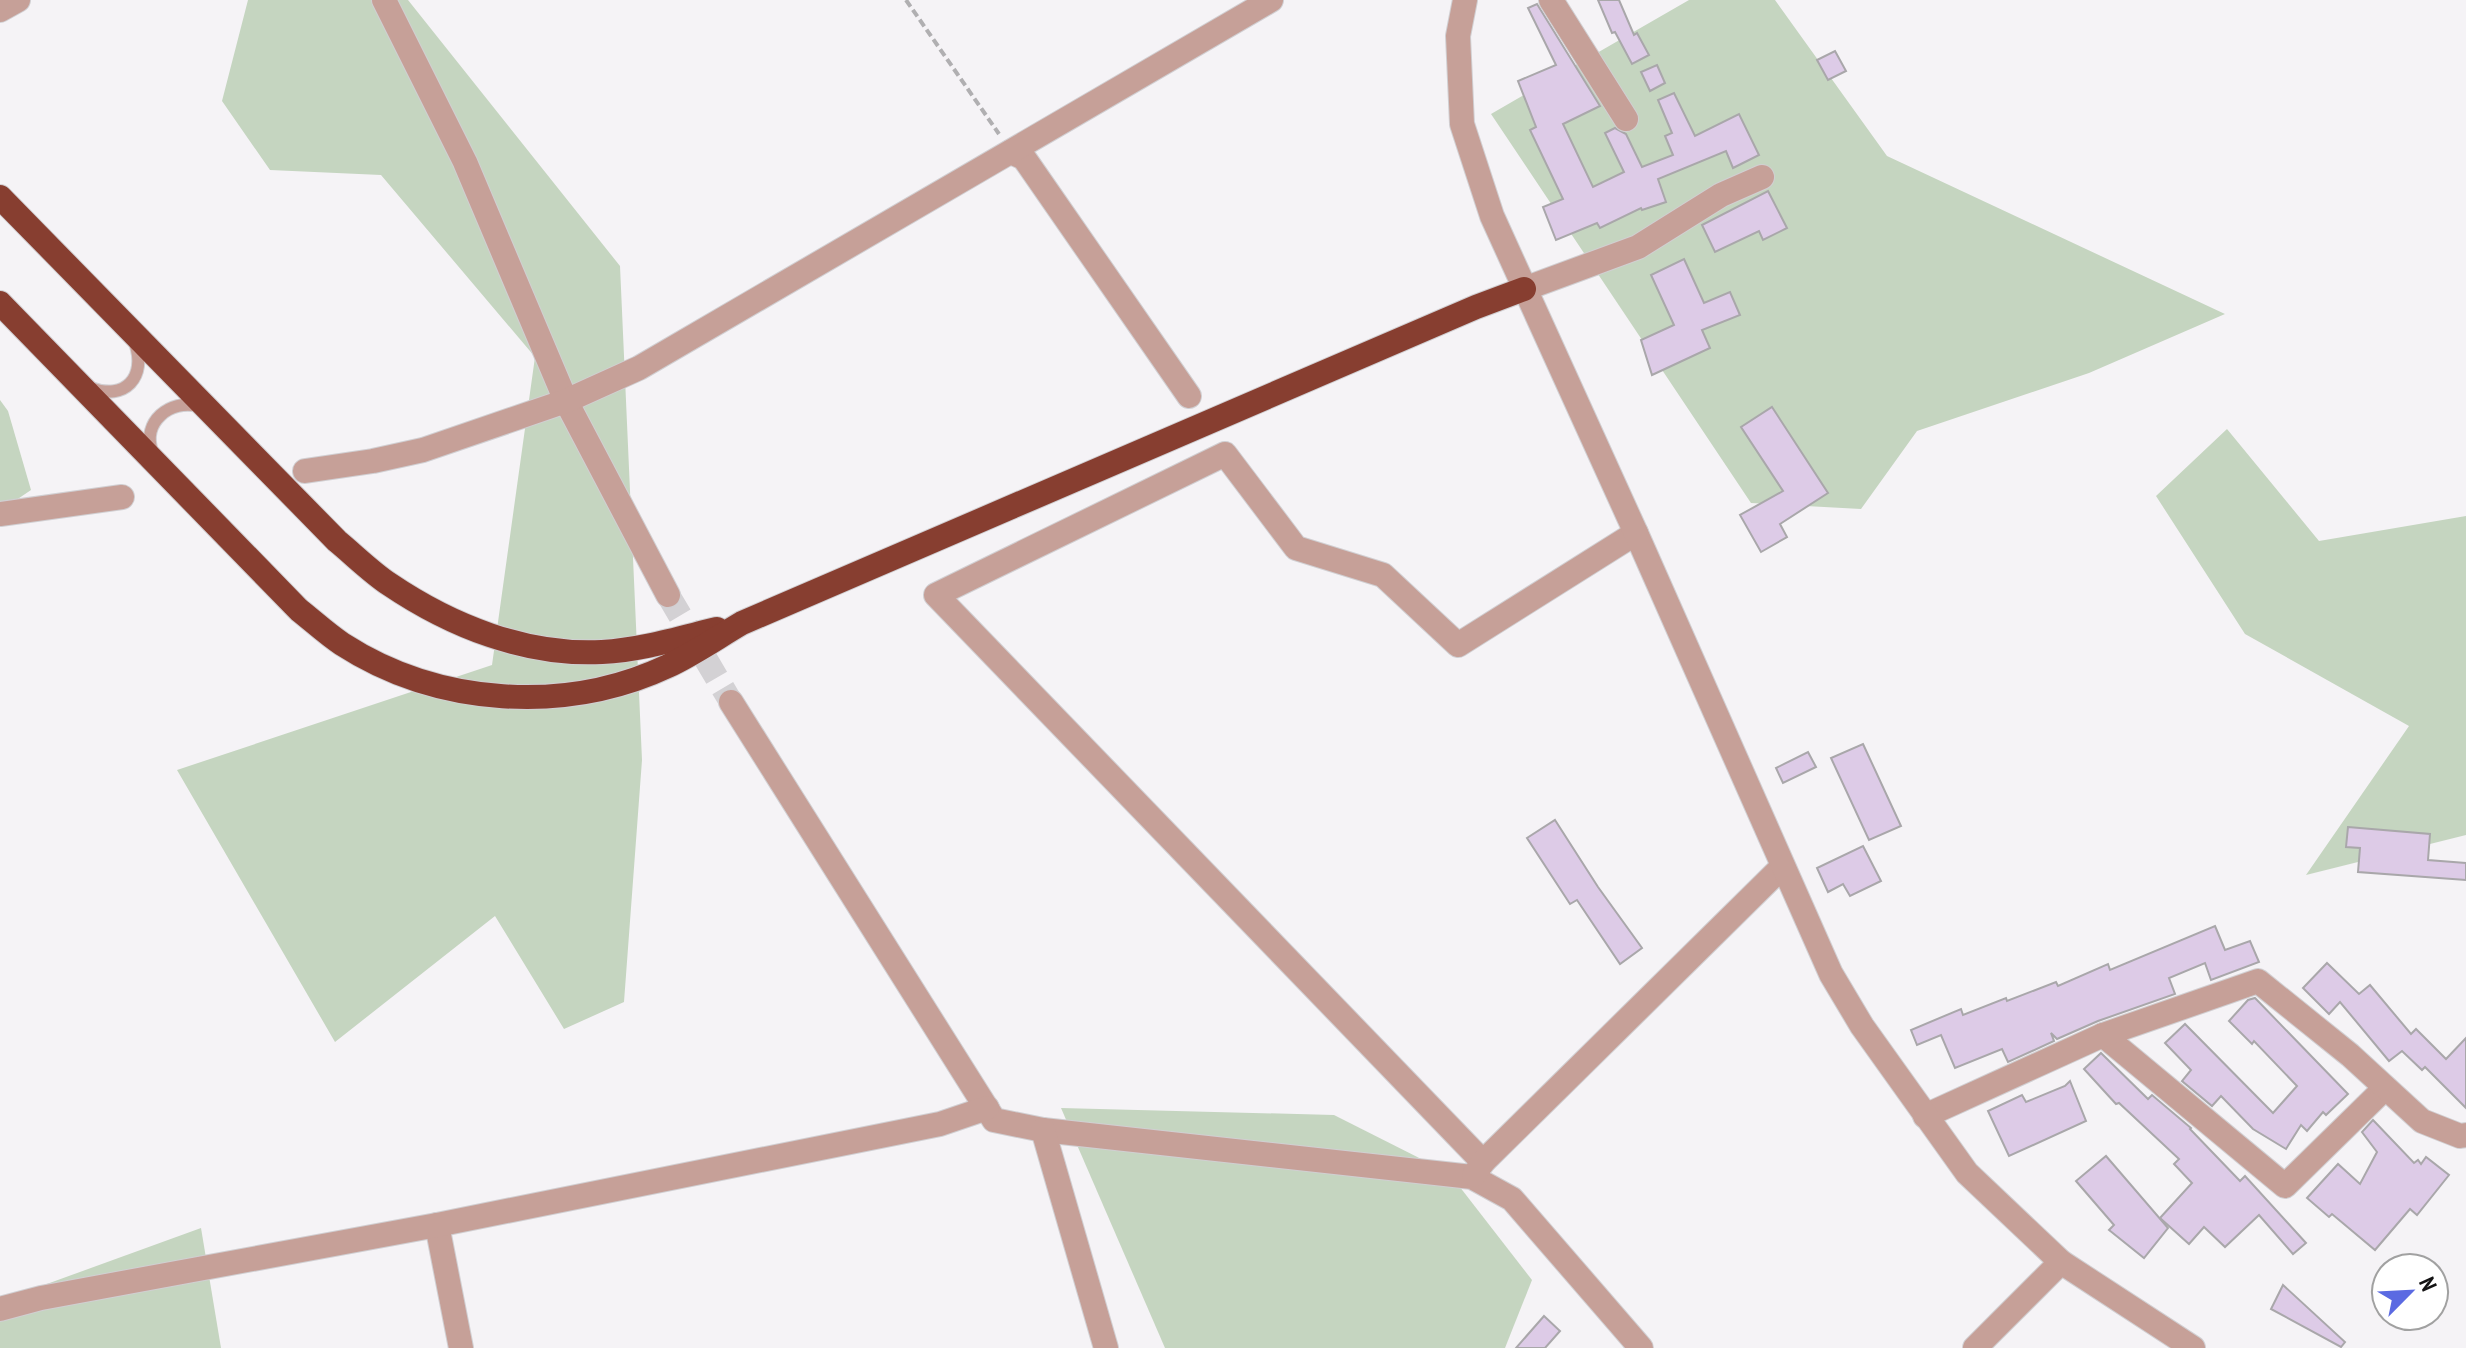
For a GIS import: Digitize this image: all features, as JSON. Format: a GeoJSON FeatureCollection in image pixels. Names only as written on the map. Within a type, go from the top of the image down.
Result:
{"type":"FeatureCollection","features":[{"type":"Feature","properties":{"kind":"highway"},"geometry":{"type":"LineString","coordinates":[[0,197],[337,541],[386,583],[438,615],[542,649],[603,652],[656,644],[742,623]]}},
{"type":"Feature","properties":{"kind":"highway"},"geometry":{"type":"LineString","coordinates":[[0,303],[299,610],[343,644],[400,673],[501,698],[560,697],[620,684],[668,666],[742,623],[1524,289]]}},
{"type":"Feature","properties":{"kind":"street"},"geometry":{"type":"LineString","coordinates":[[0,10],[18,0]]}},
{"type":"Feature","properties":{"kind":"street"},"geometry":{"type":"LineString","coordinates":[[384,0],[465,162],[566,401],[668,595]]}},
{"type":"Feature","properties":{"kind":"street"},"geometry":{"type":"LineString","coordinates":[[305,471],[423,450],[566,401],[653,360],[1271,0]]}},
{"type":"Feature","properties":{"kind":"street"},"geometry":{"type":"LineString","coordinates":[[1465,0],[1458,36],[1462,124],[1492,216],[1831,974],[1862,1026],[1967,1173],[2061,1262],[2193,1348]]}},
{"type":"Feature","properties":{"kind":"street"},"geometry":{"type":"LineString","coordinates":[[1551,0],[1626,119]]}},
{"type":"Feature","properties":{"kind":"street"},"geometry":{"type":"LineString","coordinates":[[1011,152],[1024,158],[1189,396]]}},
{"type":"Feature","properties":{"kind":"street"},"geometry":{"type":"LineString","coordinates":[[1524,289],[1638,247],[1721,195],[1762,177]]}},
{"type":"Feature","properties":{"kind":"street"},"geometry":{"type":"LineString","coordinates":[[1636,533],[1458,645],[1383,575],[1296,548],[1225,454],[936,595],[1478,1170],[1512,1199],[1641,1348]]}},
{"type":"Feature","properties":{"kind":"street"},"geometry":{"type":"LineString","coordinates":[[0,514],[122,497]]}},
{"type":"Feature","properties":{"kind":"street"},"geometry":{"type":"LineString","coordinates":[[731,702],[994,1120],[1043,1130],[1478,1170]]}},
{"type":"Feature","properties":{"kind":"street"},"geometry":{"type":"LineString","coordinates":[[1478,1170],[1782,867]]}},
{"type":"Feature","properties":{"kind":"street"},"geometry":{"type":"LineString","coordinates":[[1925,1116],[2103,1035],[2258,981],[2350,1055],[2422,1121],[2460,1136],[2466,1135]]}},
{"type":"Feature","properties":{"kind":"street"},"geometry":{"type":"LineString","coordinates":[[2103,1035],[2285,1186],[2385,1088]]}},
{"type":"Feature","properties":{"kind":"street"},"geometry":{"type":"LineString","coordinates":[[0,1309],[41,1298],[437,1225],[940,1124],[987,1108]]}},
{"type":"Feature","properties":{"kind":"street"},"geometry":{"type":"LineString","coordinates":[[1043,1130],[1106,1348]]}},
{"type":"Feature","properties":{"kind":"street"},"geometry":{"type":"LineString","coordinates":[[437,1225],[461,1348]]}},
{"type":"Feature","properties":{"kind":"street"},"geometry":{"type":"LineString","coordinates":[[1975,1348],[2061,1262]]}},
{"type":"Feature","properties":{"kind":"lane"},"geometry":{"type":"LineString","coordinates":[[73,381],[105,393],[120,391],[133,381],[139,368],[139,356],[130,329]]}},
{"type":"Feature","properties":{"kind":"lane"},"geometry":{"type":"LineString","coordinates":[[156,462],[149,441],[151,428],[158,416],[172,407],[187,403],[207,408]]}},
{"type":"Feature","properties":{"kind":"path"},"geometry":{"type":"LineString","coordinates":[[906,0],[1011,152]]}},
{"type":"Feature","properties":{"kind":"green space"},"geometry":{"type":"Polygon","coordinates":[[[248,0],[408,0],[620,266],[642,760],[624,1002],[564,1029],[495,916],[335,1042],[177,770],[492,665],[535,357],[381,175],[270,170],[222,101],[248,0]]]}},
{"type":"Feature","properties":{"kind":"green space"},"geometry":{"type":"Polygon","coordinates":[[[1689,0],[1775,0],[1887,156],[2225,314],[2089,373],[1917,431],[1861,509],[1751,503],[1491,114],[1689,0]]]}},
{"type":"Feature","properties":{"kind":"green space"},"geometry":{"type":"Polygon","coordinates":[[[0,400],[8,411],[31,490],[0,511],[0,400]]]}},
{"type":"Feature","properties":{"kind":"green space"},"geometry":{"type":"Polygon","coordinates":[[[2227,429],[2319,541],[2466,516],[2466,835],[2306,875],[2409,726],[2245,634],[2156,496],[2227,429]]]}},
{"type":"Feature","properties":{"kind":"green space"},"geometry":{"type":"Polygon","coordinates":[[[1061,1108],[1334,1115],[1449,1173],[1532,1280],[1505,1348],[1165,1348],[1061,1108]]]}},
{"type":"Feature","properties":{"kind":"green space"},"geometry":{"type":"Polygon","coordinates":[[[201,1228],[221,1348],[0,1348],[0,1301],[201,1228]]]}},
{"type":"Feature","properties":{"kind":"building"},"geometry":{"type":"Polygon","coordinates":[[[1598,0],[1619,0],[1634,35],[1637,33],[1649,55],[1632,64],[1615,32],[1612,33],[1598,0]]]}},
{"type":"Feature","properties":{"kind":"building"},"geometry":{"type":"Polygon","coordinates":[[[1537,4],[1600,106],[1563,124],[1593,187],[1624,172],[1605,133],[1615,128],[1626,134],[1642,167],[1673,155],[1665,136],[1672,133],[1658,100],[1674,93],[1695,136],[1739,114],[1759,155],[1733,168],[1726,151],[1658,179],[1666,202],[1641,208],[1600,228],[1597,223],[1556,240],[1543,207],[1563,199],[1530,130],[1536,127],[1518,81],[1556,65],[1528,8],[1537,4]]]}},
{"type":"Feature","properties":{"kind":"building"},"geometry":{"type":"Polygon","coordinates":[[[1835,51],[1846,71],[1828,80],[1817,60],[1835,51]]]}},
{"type":"Feature","properties":{"kind":"building"},"geometry":{"type":"Polygon","coordinates":[[[1657,65],[1665,83],[1650,91],[1641,72],[1657,65]]]}},
{"type":"Feature","properties":{"kind":"building"},"geometry":{"type":"Polygon","coordinates":[[[1768,191],[1787,228],[1763,240],[1759,231],[1715,252],[1702,225],[1768,191]]]}},
{"type":"Feature","properties":{"kind":"building"},"geometry":{"type":"Polygon","coordinates":[[[1684,259],[1704,303],[1730,292],[1740,315],[1702,330],[1710,348],[1652,375],[1641,340],[1674,325],[1651,275],[1684,259]]]}},
{"type":"Feature","properties":{"kind":"building"},"geometry":{"type":"Polygon","coordinates":[[[1772,407],[1828,493],[1780,524],[1787,537],[1761,552],[1740,515],[1783,491],[1741,427],[1772,407]]]}},
{"type":"Feature","properties":{"kind":"building"},"geometry":{"type":"Polygon","coordinates":[[[1863,744],[1901,826],[1869,840],[1831,758],[1863,744]]]}},
{"type":"Feature","properties":{"kind":"building"},"geometry":{"type":"Polygon","coordinates":[[[1808,752],[1816,767],[1783,783],[1776,768],[1808,752]]]}},
{"type":"Feature","properties":{"kind":"building"},"geometry":{"type":"Polygon","coordinates":[[[1555,820],[1642,948],[1620,964],[1577,900],[1570,904],[1527,838],[1555,820]]]}},
{"type":"Feature","properties":{"kind":"building"},"geometry":{"type":"Polygon","coordinates":[[[2348,827],[2430,834],[2428,860],[2466,863],[2466,880],[2358,872],[2360,848],[2346,847],[2348,827]]]}},
{"type":"Feature","properties":{"kind":"building"},"geometry":{"type":"Polygon","coordinates":[[[1863,846],[1881,881],[1850,896],[1843,884],[1828,892],[1817,868],[1863,846]]]}},
{"type":"Feature","properties":{"kind":"building"},"geometry":{"type":"Polygon","coordinates":[[[2215,926],[2225,950],[2250,941],[2259,962],[2211,980],[2205,963],[2169,978],[2175,994],[2057,1039],[2051,1033],[2054,1041],[2008,1062],[2002,1049],[1955,1068],[1941,1035],[1917,1045],[1911,1030],[1961,1009],[1963,1015],[2056,982],[2058,986],[2108,964],[2110,970],[2215,926]]]}},
{"type":"Feature","properties":{"kind":"building"},"geometry":{"type":"Polygon","coordinates":[[[2327,963],[2359,994],[2370,985],[2411,1034],[2416,1029],[2446,1059],[2466,1038],[2466,1108],[2425,1067],[2422,1070],[2402,1051],[2389,1061],[2340,1002],[2329,1014],[2303,988],[2327,963]]]}},
{"type":"Feature","properties":{"kind":"building"},"geometry":{"type":"Polygon","coordinates":[[[2255,998],[2348,1094],[2326,1115],[2323,1112],[2307,1131],[2301,1125],[2286,1149],[2253,1129],[2221,1096],[2212,1106],[2182,1081],[2191,1070],[2165,1043],[2185,1024],[2273,1113],[2297,1086],[2254,1041],[2252,1044],[2229,1021],[2248,1000],[2255,998]]]}},
{"type":"Feature","properties":{"kind":"building"},"geometry":{"type":"Polygon","coordinates":[[[2101,1053],[2148,1099],[2152,1095],[2191,1128],[2240,1181],[2245,1176],[2306,1243],[2293,1254],[2259,1215],[2225,1247],[2204,1227],[2189,1244],[2160,1218],[2192,1183],[2174,1164],[2179,1159],[2119,1103],[2116,1104],[2084,1069],[2101,1053]]]}},
{"type":"Feature","properties":{"kind":"building"},"geometry":{"type":"Polygon","coordinates":[[[2070,1081],[2086,1121],[2009,1156],[1988,1111],[2022,1095],[2026,1102],[2070,1081]]]}},
{"type":"Feature","properties":{"kind":"building"},"geometry":{"type":"Polygon","coordinates":[[[2373,1120],[2414,1163],[2418,1160],[2421,1164],[2426,1157],[2449,1175],[2417,1215],[2410,1209],[2375,1250],[2332,1214],[2329,1217],[2307,1198],[2338,1164],[2360,1184],[2377,1152],[2362,1132],[2373,1120]]]}},
{"type":"Feature","properties":{"kind":"building"},"geometry":{"type":"Polygon","coordinates":[[[2106,1156],[2168,1228],[2144,1258],[2109,1230],[2114,1225],[2076,1181],[2106,1156]]]}},
{"type":"Feature","properties":{"kind":"building"},"geometry":{"type":"Polygon","coordinates":[[[2283,1285],[2345,1342],[2341,1347],[2271,1309],[2283,1285]]]}},
{"type":"Feature","properties":{"kind":"building"},"geometry":{"type":"Polygon","coordinates":[[[1544,1316],[1560,1331],[1545,1348],[1516,1348],[1544,1316]]]}},
{"type":"Feature","properties":{"kind":"tunnel"},"geometry":{"type":"LineString","coordinates":[[668,595],[731,702]]}}]}
